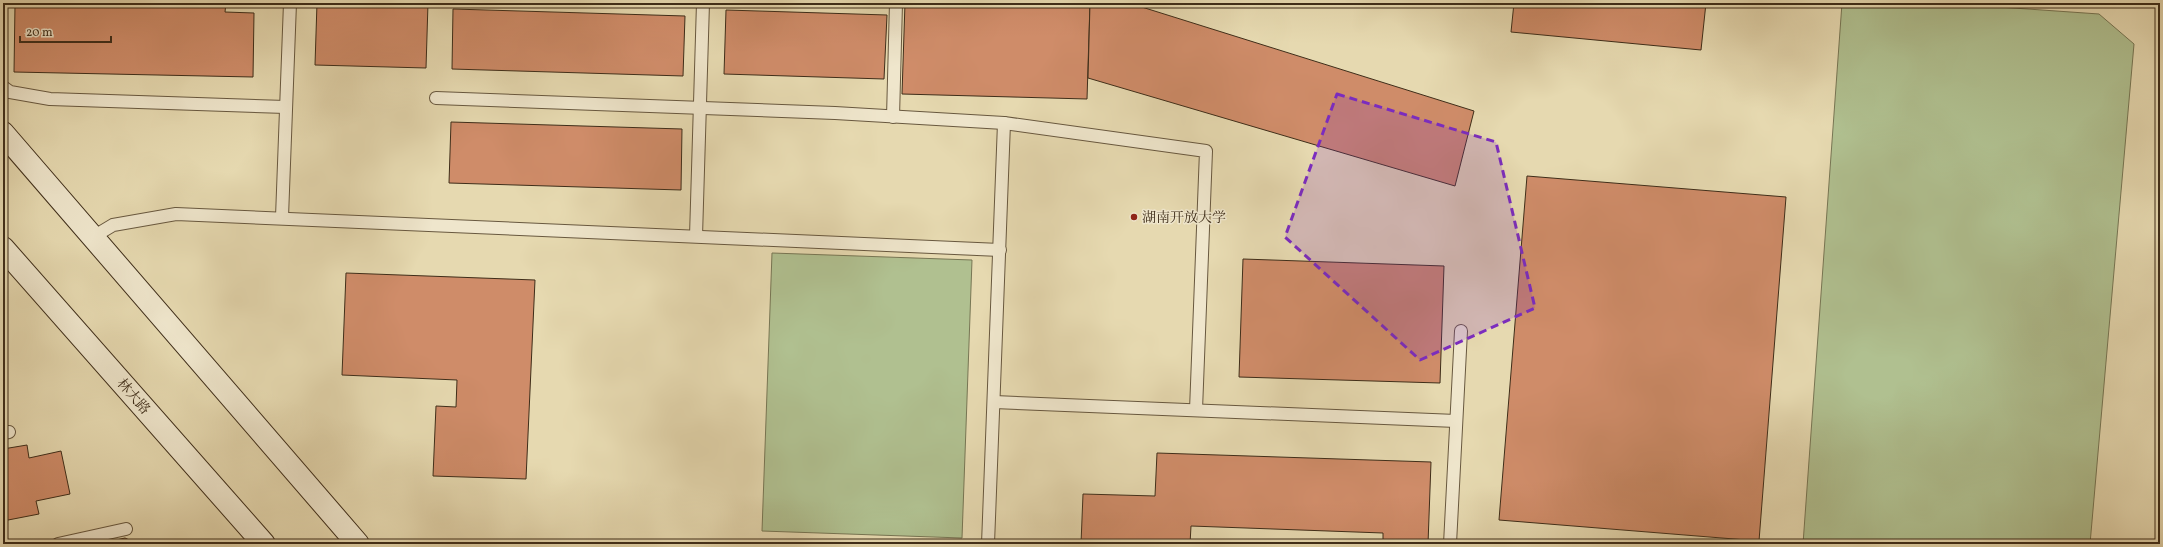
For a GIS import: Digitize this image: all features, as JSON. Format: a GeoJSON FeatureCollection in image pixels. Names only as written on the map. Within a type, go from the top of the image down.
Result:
{"type":"FeatureCollection","features":[{"type":"Feature","properties":{"kind":"main road"},"geometry":{"type":"LineString","coordinates":[[3,133],[358,544]]}},
{"type":"Feature","properties":{"kind":"main road","name":"林大路"},"geometry":{"type":"LineString","coordinates":[[3,248],[264,544]]}},
{"type":"Feature","properties":{"kind":"lane"},"geometry":{"type":"LineString","coordinates":[[282,217],[290,3]]}},
{"type":"Feature","properties":{"kind":"lane"},"geometry":{"type":"LineString","coordinates":[[696,236],[702,3]]}},
{"type":"Feature","properties":{"kind":"lane"},"geometry":{"type":"LineString","coordinates":[[893,117],[896,3]]}},
{"type":"Feature","properties":{"kind":"lane"},"geometry":{"type":"LineString","coordinates":[[3,87],[10,92],[50,99],[286,107]]}},
{"type":"Feature","properties":{"kind":"lane"},"geometry":{"type":"LineString","coordinates":[[436,98],[700,108],[1004,123],[1206,151],[1196,410]]}},
{"type":"Feature","properties":{"kind":"lane"},"geometry":{"type":"LineString","coordinates":[[988,544],[1004,123]]}},
{"type":"Feature","properties":{"kind":"lane"},"geometry":{"type":"LineString","coordinates":[[93,237],[113,225],[176,214],[282,217],[1000,250]]}},
{"type":"Feature","properties":{"kind":"lane"},"geometry":{"type":"LineString","coordinates":[[1450,544],[1461,331]]}},
{"type":"Feature","properties":{"kind":"lane"},"geometry":{"type":"LineString","coordinates":[[994,402],[1456,421]]}},
{"type":"Feature","properties":{"kind":"lane"},"geometry":{"type":"LineString","coordinates":[[58,544],[126,529]]}},
{"type":"Feature","properties":{"kind":"highlighted area"},"geometry":{"type":"Polygon","coordinates":[[[1337,94],[1496,142],[1535,308],[1420,360],[1285,237],[1337,94]]]}},
{"type":"Feature","properties":{"kind":"green space"},"geometry":{"type":"Polygon","coordinates":[[[1842,3],[1942,3],[2099,14],[2134,44],[2090,544],[1803,544],[1842,3]]]}},
{"type":"Feature","properties":{"kind":"green space"},"geometry":{"type":"Polygon","coordinates":[[[772,253],[972,260],[962,538],[762,531],[772,253]]]}},
{"type":"Feature","properties":{"kind":"building"},"geometry":{"type":"Polygon","coordinates":[[[37,3],[226,3],[225,12],[254,13],[253,77],[14,72],[15,5],[37,6],[37,3]]]}},
{"type":"Feature","properties":{"kind":"building"},"geometry":{"type":"Polygon","coordinates":[[[317,3],[428,3],[426,68],[315,65],[317,3]]]}},
{"type":"Feature","properties":{"kind":"building"},"geometry":{"type":"Polygon","coordinates":[[[905,3],[1090,3],[1087,99],[902,94],[905,3]]]}},
{"type":"Feature","properties":{"kind":"building"},"geometry":{"type":"Polygon","coordinates":[[[1090,3],[1129,3],[1474,111],[1455,186],[1088,78],[1090,3]]]}},
{"type":"Feature","properties":{"kind":"building"},"geometry":{"type":"Polygon","coordinates":[[[1514,3],[1706,3],[1701,50],[1511,32],[1514,3]]]}},
{"type":"Feature","properties":{"kind":"building"},"geometry":{"type":"Polygon","coordinates":[[[453,9],[685,16],[683,76],[452,69],[453,9]]]}},
{"type":"Feature","properties":{"kind":"building"},"geometry":{"type":"Polygon","coordinates":[[[726,10],[887,15],[884,79],[724,74],[726,10]]]}},
{"type":"Feature","properties":{"kind":"building"},"geometry":{"type":"Polygon","coordinates":[[[451,122],[682,129],[681,190],[449,183],[451,122]]]}},
{"type":"Feature","properties":{"kind":"building"},"geometry":{"type":"Polygon","coordinates":[[[1527,176],[1786,197],[1759,541],[1499,520],[1527,176]]]}},
{"type":"Feature","properties":{"kind":"building"},"geometry":{"type":"Polygon","coordinates":[[[1243,259],[1444,266],[1440,383],[1239,377],[1243,259]]]}},
{"type":"Feature","properties":{"kind":"building"},"geometry":{"type":"Polygon","coordinates":[[[346,273],[535,280],[526,479],[433,476],[436,406],[456,407],[457,380],[342,375],[346,273]]]}},
{"type":"Feature","properties":{"kind":"building"},"geometry":{"type":"Polygon","coordinates":[[[27,445],[29,458],[61,451],[70,494],[36,501],[39,514],[3,521],[3,449],[27,445]]]}},
{"type":"Feature","properties":{"kind":"building"},"geometry":{"type":"Polygon","coordinates":[[[1157,453],[1431,462],[1428,544],[1383,544],[1383,533],[1191,526],[1190,544],[1081,544],[1083,494],[1155,496],[1157,453]]]}},
{"type":"Feature","properties":{"kind":"building"},"geometry":{"type":"Polygon","coordinates":[[[125,538],[138,544],[99,544],[125,538]]]}},
{"type":"Feature","properties":{"kind":"place","name":"湖南开放大学"},"geometry":{"type":"Point","coordinates":[1134,217]}}]}
